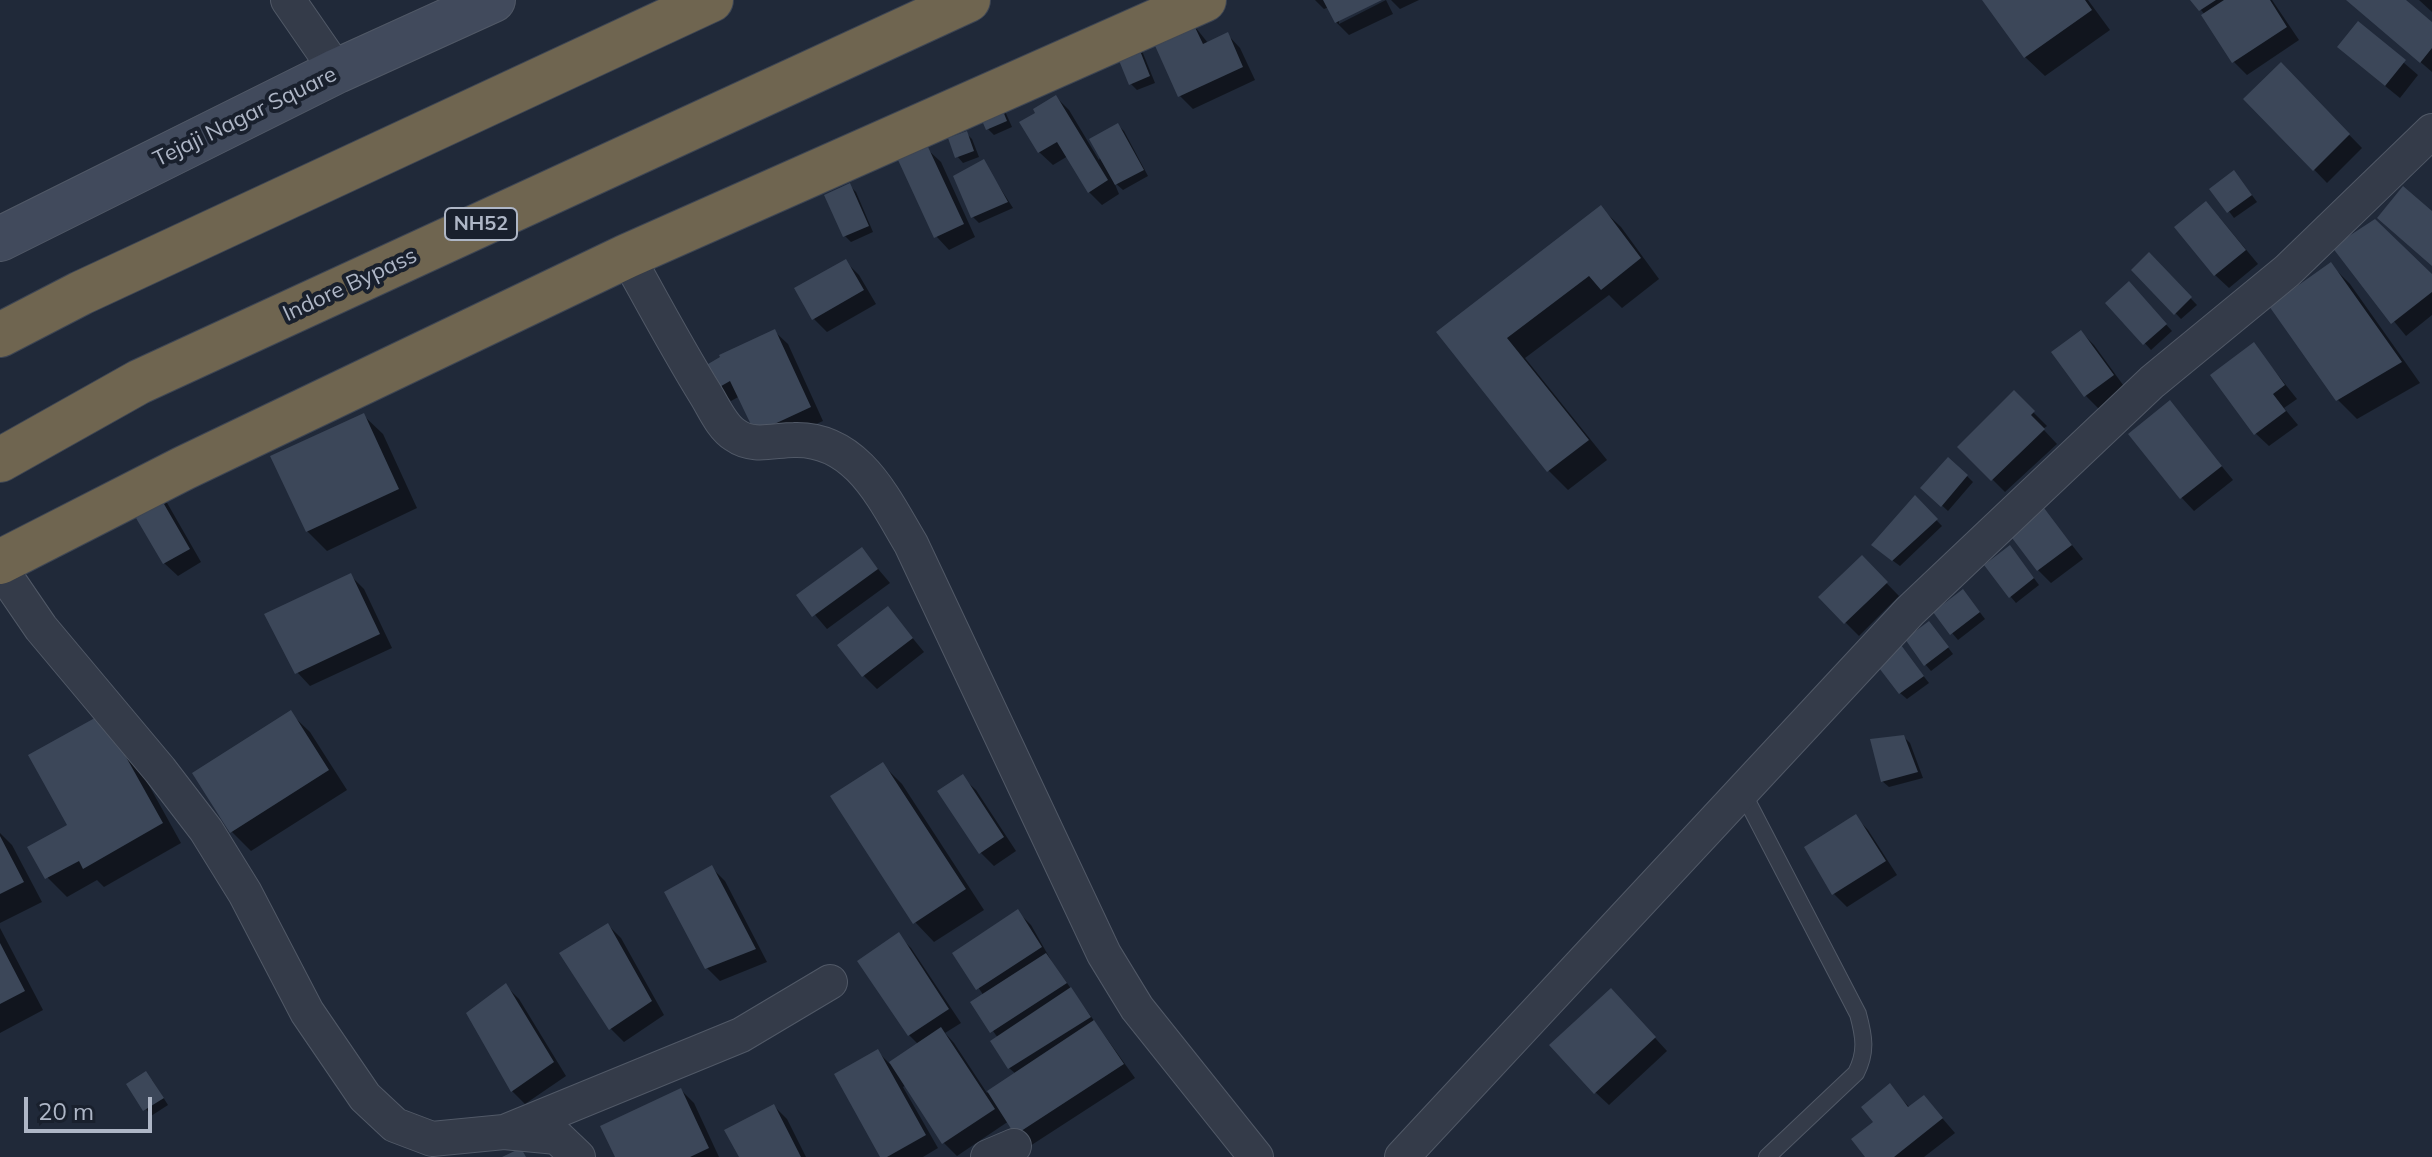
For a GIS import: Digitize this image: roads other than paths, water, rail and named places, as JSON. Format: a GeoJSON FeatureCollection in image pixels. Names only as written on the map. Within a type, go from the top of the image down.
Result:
{"type":"FeatureCollection","features":[{"type":"Feature","properties":{"kind":"highway"},"geometry":{"type":"LineString","coordinates":[[0,335],[81,293],[711,0]]}},
{"type":"Feature","properties":{"kind":"highway","name":"Indore Bypass"},"geometry":{"type":"LineString","coordinates":[[0,460],[139,382],[968,0]]}},
{"type":"Feature","properties":{"kind":"highway"},"geometry":{"type":"LineString","coordinates":[[0,565],[184,468],[627,256],[1204,0]]}},
{"type":"Feature","properties":{"kind":"street"},"geometry":{"type":"LineString","coordinates":[[288,0],[337,71]]}},
{"type":"Feature","properties":{"kind":"street","name":"Tejaji Nagar Square"},"geometry":{"type":"LineString","coordinates":[[0,239],[337,71],[493,0]]}},
{"type":"Feature","properties":{"kind":"street"},"geometry":{"type":"LineString","coordinates":[[1402,1157],[1921,600],[2152,382],[2287,271],[2432,131]]}},
{"type":"Feature","properties":{"kind":"street"},"geometry":{"type":"LineString","coordinates":[[627,256],[681,354],[731,434],[746,442],[796,440],[824,444],[851,458],[878,488],[911,544],[1104,954],[1137,1008],[1256,1157]]}},
{"type":"Feature","properties":{"kind":"street"},"geometry":{"type":"LineString","coordinates":[[0,565],[41,628],[206,830],[245,893],[307,1012],[365,1097],[395,1125],[432,1139],[504,1132],[557,1137],[578,1157]]}},
{"type":"Feature","properties":{"kind":"street"},"geometry":{"type":"LineString","coordinates":[[451,1157],[504,1132],[741,1035],[830,982]]}},
{"type":"Feature","properties":{"kind":"lane"},"geometry":{"type":"LineString","coordinates":[[1742,791],[1858,1014],[1865,1039],[1864,1059],[1856,1073],[1767,1157]]}}]}
